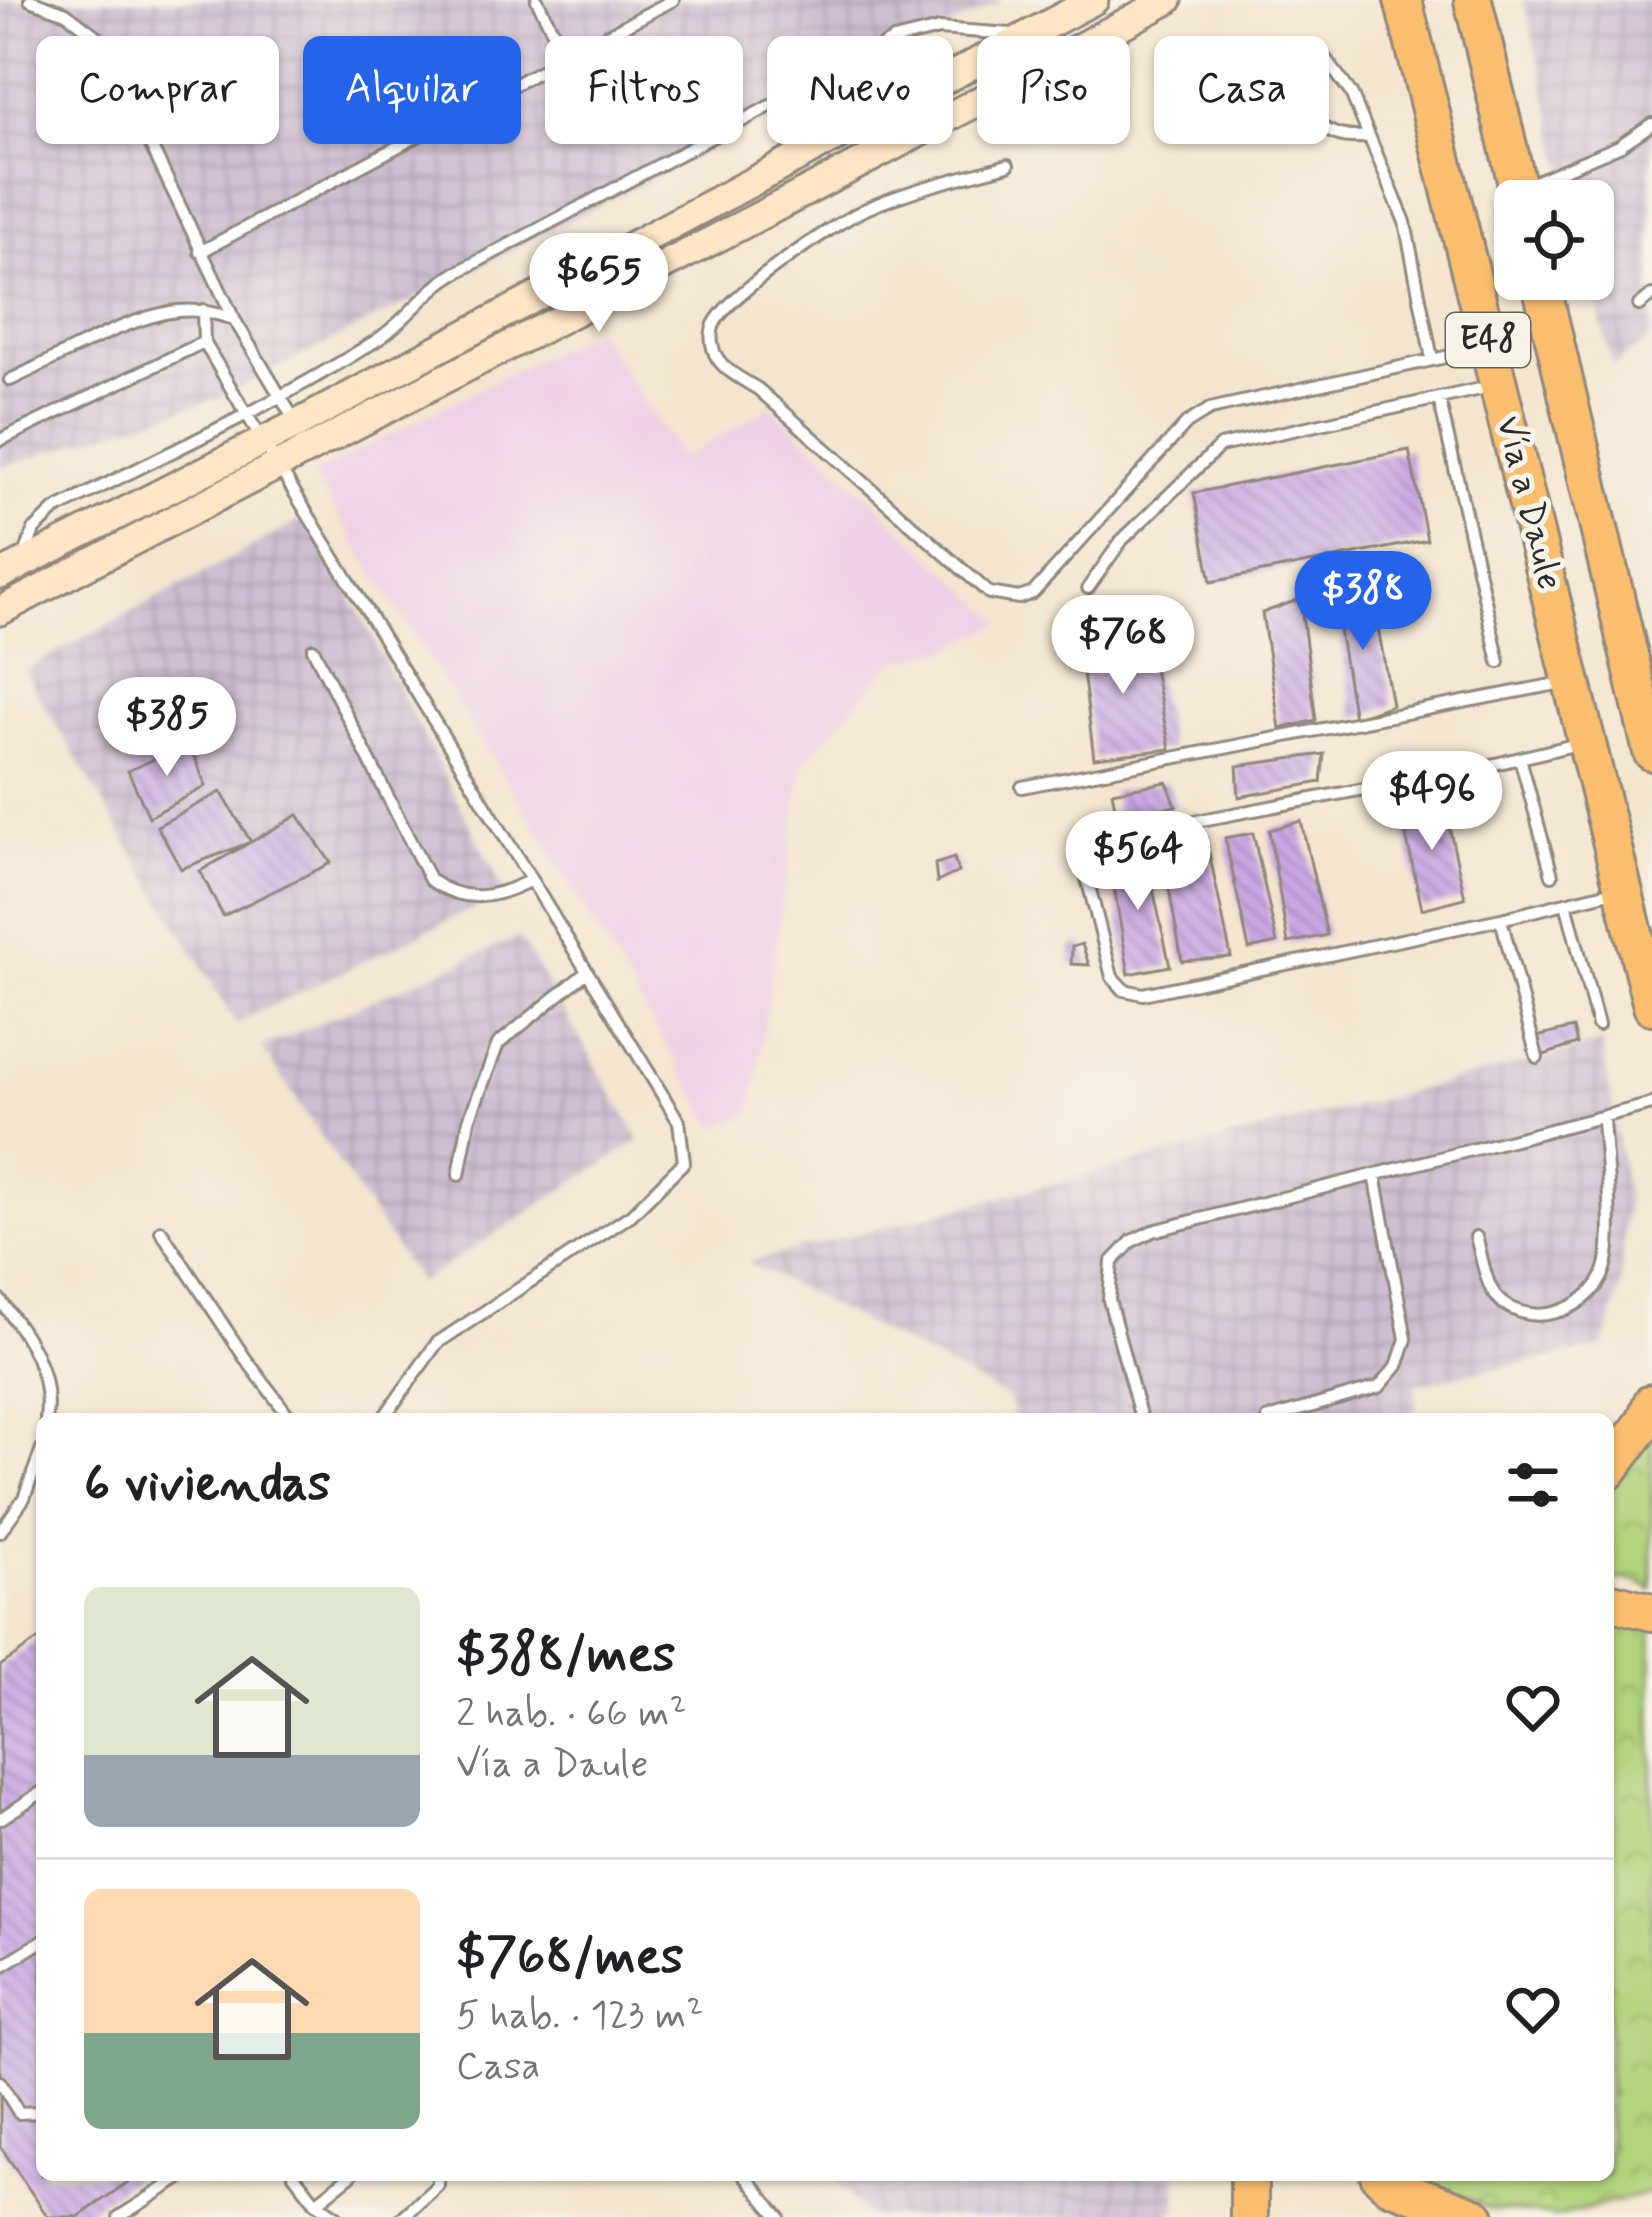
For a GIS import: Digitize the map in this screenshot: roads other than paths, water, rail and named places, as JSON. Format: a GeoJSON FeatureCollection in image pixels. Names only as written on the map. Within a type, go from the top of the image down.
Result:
{"type":"FeatureCollection","features":[{"type":"Feature","properties":{"kind":"highway","name":"Vía a Daule"},"geometry":{"type":"LineString","coordinates":[[1402,0],[1652,1006]]}},
{"type":"Feature","properties":{"kind":"highway"},"geometry":{"type":"LineString","coordinates":[[1473,0],[1516,180]]}},
{"type":"Feature","properties":{"kind":"highway","name":"Vía a Daule"},"geometry":{"type":"LineString","coordinates":[[1545,300],[1652,752]]}},
{"type":"Feature","properties":{"kind":"highway"},"geometry":{"type":"LineString","coordinates":[[1614,1463],[1644,1423],[1652,1403]]}},
{"type":"Feature","properties":{"kind":"highway"},"geometry":{"type":"LineString","coordinates":[[1614,1602],[1652,1612]]}},
{"type":"Feature","properties":{"kind":"highway"},"geometry":{"type":"LineString","coordinates":[[1249,2181],[1249,2217]]}},
{"type":"Feature","properties":{"kind":"highway"},"geometry":{"type":"LineString","coordinates":[[1386,2181],[1476,2217]]}},
{"type":"Feature","properties":{"kind":"street"},"geometry":{"type":"LineString","coordinates":[[953,75],[1094,0]]}},
{"type":"Feature","properties":{"kind":"street"},"geometry":{"type":"LineString","coordinates":[[11,570],[270,452],[858,167],[1168,0]]}},
{"type":"Feature","properties":{"kind":"street"},"geometry":{"type":"LineString","coordinates":[[0,611],[270,452],[297,424],[822,144]]}},
{"type":"Feature","properties":{"kind":"street"},"geometry":{"type":"LineString","coordinates":[[846,144],[858,167]]}},
{"type":"Feature","properties":{"kind":"lane"},"geometry":{"type":"LineString","coordinates":[[30,0],[51,3],[100,39],[234,319],[297,424]]}},
{"type":"Feature","properties":{"kind":"lane"},"geometry":{"type":"LineString","coordinates":[[537,0],[555,36]]}},
{"type":"Feature","properties":{"kind":"lane"},"geometry":{"type":"LineString","coordinates":[[606,36],[674,0]]}},
{"type":"Feature","properties":{"kind":"lane"},"geometry":{"type":"LineString","coordinates":[[11,570],[34,530],[55,510],[382,338],[434,286],[454,274],[895,40],[939,29],[1028,35]]}},
{"type":"Feature","properties":{"kind":"lane"},"geometry":{"type":"LineString","coordinates":[[1368,136],[1346,137],[1321,128],[1306,115],[1283,74],[1286,60],[1306,53],[1325,58],[1351,93],[1405,222],[1432,358]]}},
{"type":"Feature","properties":{"kind":"lane"},"geometry":{"type":"LineString","coordinates":[[200,252],[545,68]]}},
{"type":"Feature","properties":{"kind":"lane"},"geometry":{"type":"LineString","coordinates":[[1550,180],[1652,124]]}},
{"type":"Feature","properties":{"kind":"lane"},"geometry":{"type":"LineString","coordinates":[[1009,165],[870,207],[822,232],[727,307],[711,338],[728,370],[758,389],[989,592],[1019,598],[1033,593],[1187,423],[1210,409],[1490,347]]}},
{"type":"Feature","properties":{"kind":"lane"},"geometry":{"type":"LineString","coordinates":[[1639,305],[1652,295]]}},
{"type":"Feature","properties":{"kind":"lane"},"geometry":{"type":"LineString","coordinates":[[10,380],[139,321],[174,311],[203,310],[234,319]]}},
{"type":"Feature","properties":{"kind":"lane"},"geometry":{"type":"LineString","coordinates":[[203,310],[204,342],[245,412],[679,1122],[684,1162],[631,1215],[436,1343],[387,1413]]}},
{"type":"Feature","properties":{"kind":"lane"},"geometry":{"type":"LineString","coordinates":[[0,440],[204,342]]}},
{"type":"Feature","properties":{"kind":"lane"},"geometry":{"type":"LineString","coordinates":[[1088,588],[1122,540],[1220,446],[1499,386]]}},
{"type":"Feature","properties":{"kind":"lane"},"geometry":{"type":"LineString","coordinates":[[1439,398],[1499,662]]}},
{"type":"Feature","properties":{"kind":"lane"},"geometry":{"type":"LineString","coordinates":[[313,649],[430,880],[451,895],[478,899],[506,893],[531,880]]}},
{"type":"Feature","properties":{"kind":"lane"},"geometry":{"type":"LineString","coordinates":[[1022,787],[1570,681]]}},
{"type":"Feature","properties":{"kind":"lane"},"geometry":{"type":"LineString","coordinates":[[1586,742],[1087,842],[1084,866],[1112,977],[1124,990],[1143,994],[1622,890]]}},
{"type":"Feature","properties":{"kind":"lane"},"geometry":{"type":"LineString","coordinates":[[1520,758],[1552,875]]}},
{"type":"Feature","properties":{"kind":"lane"},"geometry":{"type":"LineString","coordinates":[[1566,903],[1598,1025]]}},
{"type":"Feature","properties":{"kind":"lane"},"geometry":{"type":"LineString","coordinates":[[1501,919],[1537,1057]]}},
{"type":"Feature","properties":{"kind":"lane"},"geometry":{"type":"LineString","coordinates":[[459,1175],[469,1120],[498,1044],[587,972]]}},
{"type":"Feature","properties":{"kind":"lane"},"geometry":{"type":"LineString","coordinates":[[1139,1413],[1109,1300],[1112,1262],[1132,1241],[1153,1231],[1652,1104]]}},
{"type":"Feature","properties":{"kind":"lane"},"geometry":{"type":"LineString","coordinates":[[1476,1237],[1492,1290],[1510,1310],[1538,1316],[1575,1306],[1604,1273],[1608,1244],[1603,1119]]}},
{"type":"Feature","properties":{"kind":"lane"},"geometry":{"type":"LineString","coordinates":[[1289,1413],[1379,1387],[1397,1366],[1406,1340],[1375,1175]]}},
{"type":"Feature","properties":{"kind":"lane"},"geometry":{"type":"LineString","coordinates":[[161,1231],[244,1358],[286,1413]]}},
{"type":"Feature","properties":{"kind":"lane"},"geometry":{"type":"LineString","coordinates":[[0,1300],[38,1352],[49,1399],[47,1413]]}},
{"type":"Feature","properties":{"kind":"lane"},"geometry":{"type":"LineString","coordinates":[[0,1532],[23,1498],[36,1464]]}},
{"type":"Feature","properties":{"kind":"lane"},"geometry":{"type":"LineString","coordinates":[[0,1820],[36,1796]]}},
{"type":"Feature","properties":{"kind":"lane"},"geometry":{"type":"LineString","coordinates":[[0,1967],[36,1945]]}},
{"type":"Feature","properties":{"kind":"lane"},"geometry":{"type":"LineString","coordinates":[[0,2082],[20,2113],[36,2112]]}},
{"type":"Feature","properties":{"kind":"lane"},"geometry":{"type":"LineString","coordinates":[[119,2217],[176,2181]]}},
{"type":"Feature","properties":{"kind":"lane"},"geometry":{"type":"LineString","coordinates":[[299,2181],[316,2203],[338,2217]]}},
{"type":"Feature","properties":{"kind":"lane"},"geometry":{"type":"LineString","coordinates":[[316,2203],[344,2181]]}},
{"type":"Feature","properties":{"kind":"lane"},"geometry":{"type":"LineString","coordinates":[[403,2217],[438,2181]]}},
{"type":"Feature","properties":{"kind":"lane"},"geometry":{"type":"LineString","coordinates":[[749,2181],[779,2217]]}}]}
